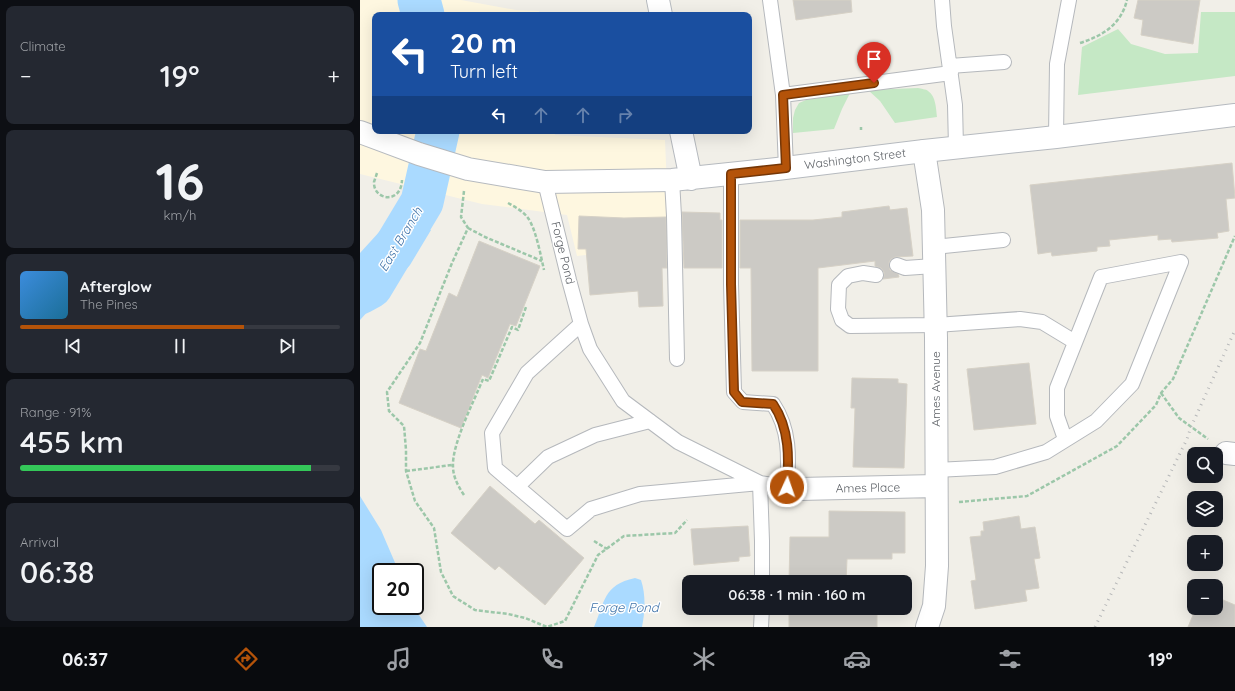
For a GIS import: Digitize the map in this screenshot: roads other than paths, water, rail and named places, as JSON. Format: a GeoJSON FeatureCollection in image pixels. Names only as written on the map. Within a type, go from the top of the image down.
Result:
{"type":"FeatureCollection","features":[{"type":"Feature","properties":{"kind":"main road"},"geometry":{"type":"LineString","coordinates":[[658,0],[660,12]]}},
{"type":"Feature","properties":{"kind":"main road","name":"Washington Street"},"geometry":{"type":"LineString","coordinates":[[360,132],[419,154],[468,169],[546,182],[682,180],[924,150],[1056,137],[1235,115]]}},
{"type":"Feature","properties":{"kind":"main road"},"geometry":{"type":"LineString","coordinates":[[681,134],[682,180]]}},
{"type":"Feature","properties":{"kind":"main road","name":"Ames Avenue"},"geometry":{"type":"LineString","coordinates":[[924,150],[933,210],[936,325],[937,566],[934,606],[927,627]]}},
{"type":"Feature","properties":{"kind":"main road","name":"Ames Place"},"geometry":{"type":"LineString","coordinates":[[793,488],[936,478]]}},
{"type":"Feature","properties":{"kind":"lane"},"geometry":{"type":"LineString","coordinates":[[770,0],[783,95],[786,168]]}},
{"type":"Feature","properties":{"kind":"lane"},"geometry":{"type":"LineString","coordinates":[[942,0],[944,26],[955,105],[956,147]]}},
{"type":"Feature","properties":{"kind":"lane"},"geometry":{"type":"LineString","coordinates":[[1056,137],[1057,64],[1068,0]]}},
{"type":"Feature","properties":{"kind":"lane"},"geometry":{"type":"LineString","coordinates":[[783,95],[1004,62]]}},
{"type":"Feature","properties":{"kind":"lane"},"geometry":{"type":"LineString","coordinates":[[731,174],[731,284],[734,392],[742,402],[773,404],[776,408],[784,427],[793,488]]}},
{"type":"Feature","properties":{"kind":"lane"},"geometry":{"type":"LineString","coordinates":[[677,358],[674,216],[682,180]]}},
{"type":"Feature","properties":{"kind":"lane","name":"Forge Pond"},"geometry":{"type":"LineString","coordinates":[[546,182],[581,324],[590,349],[623,401],[678,442],[760,483]]}},
{"type":"Feature","properties":{"kind":"lane"},"geometry":{"type":"LineString","coordinates":[[900,268],[934,256],[1003,240]]}},
{"type":"Feature","properties":{"kind":"lane"},"geometry":{"type":"LineString","coordinates":[[936,478],[995,467],[1046,452],[1096,421],[1132,384],[1181,262],[1101,276],[1057,388],[1057,416],[1066,439]]}},
{"type":"Feature","properties":{"kind":"lane"},"geometry":{"type":"LineString","coordinates":[[871,272],[848,276],[839,285],[838,309],[842,320],[850,326],[936,325],[1020,319],[1042,322],[1075,342]]}},
{"type":"Feature","properties":{"kind":"lane","name":"Forge Pond"},"geometry":{"type":"LineString","coordinates":[[581,324],[527,373],[492,433],[494,468],[567,529],[591,509],[640,494],[760,483],[793,488]]}},
{"type":"Feature","properties":{"kind":"lane"},"geometry":{"type":"LineString","coordinates":[[517,486],[548,458],[595,435],[650,421]]}},
{"type":"Feature","properties":{"kind":"lane"},"geometry":{"type":"LineString","coordinates":[[760,483],[762,575]]}},
{"type":"Feature","properties":{"kind":"lane"},"geometry":{"type":"LineString","coordinates":[[761,627],[762,615]]}},
{"type":"Feature","properties":{"kind":"water"},"geometry":{"type":"Polygon","coordinates":[[[391,219],[431,230],[410,265],[360,320],[360,253],[391,219]]]}},
{"type":"Feature","properties":{"kind":"water"},"geometry":{"type":"Polygon","coordinates":[[[360,496],[381,530],[395,563],[372,563],[372,615],[419,615],[427,627],[360,627],[360,496]]]}},
{"type":"Feature","properties":{"kind":"water","name":"Forge Pond"},"geometry":{"type":"Polygon","coordinates":[[[635,578],[641,580],[644,592],[642,627],[594,627],[603,602],[611,590],[625,581],[635,578]]]}},
{"type":"Feature","properties":{"kind":"waterway","name":"East Branch"},"geometry":{"type":"LineString","coordinates":[[419,0],[422,12]]}},
{"type":"Feature","properties":{"kind":"waterway","name":"East Branch"},"geometry":{"type":"LineString","coordinates":[[360,293],[371,287],[422,202],[437,134]]}},
{"type":"Feature","properties":{"kind":"railway"},"geometry":{"type":"LineString","coordinates":[[1095,627],[1187,439],[1235,330]]}}]}
